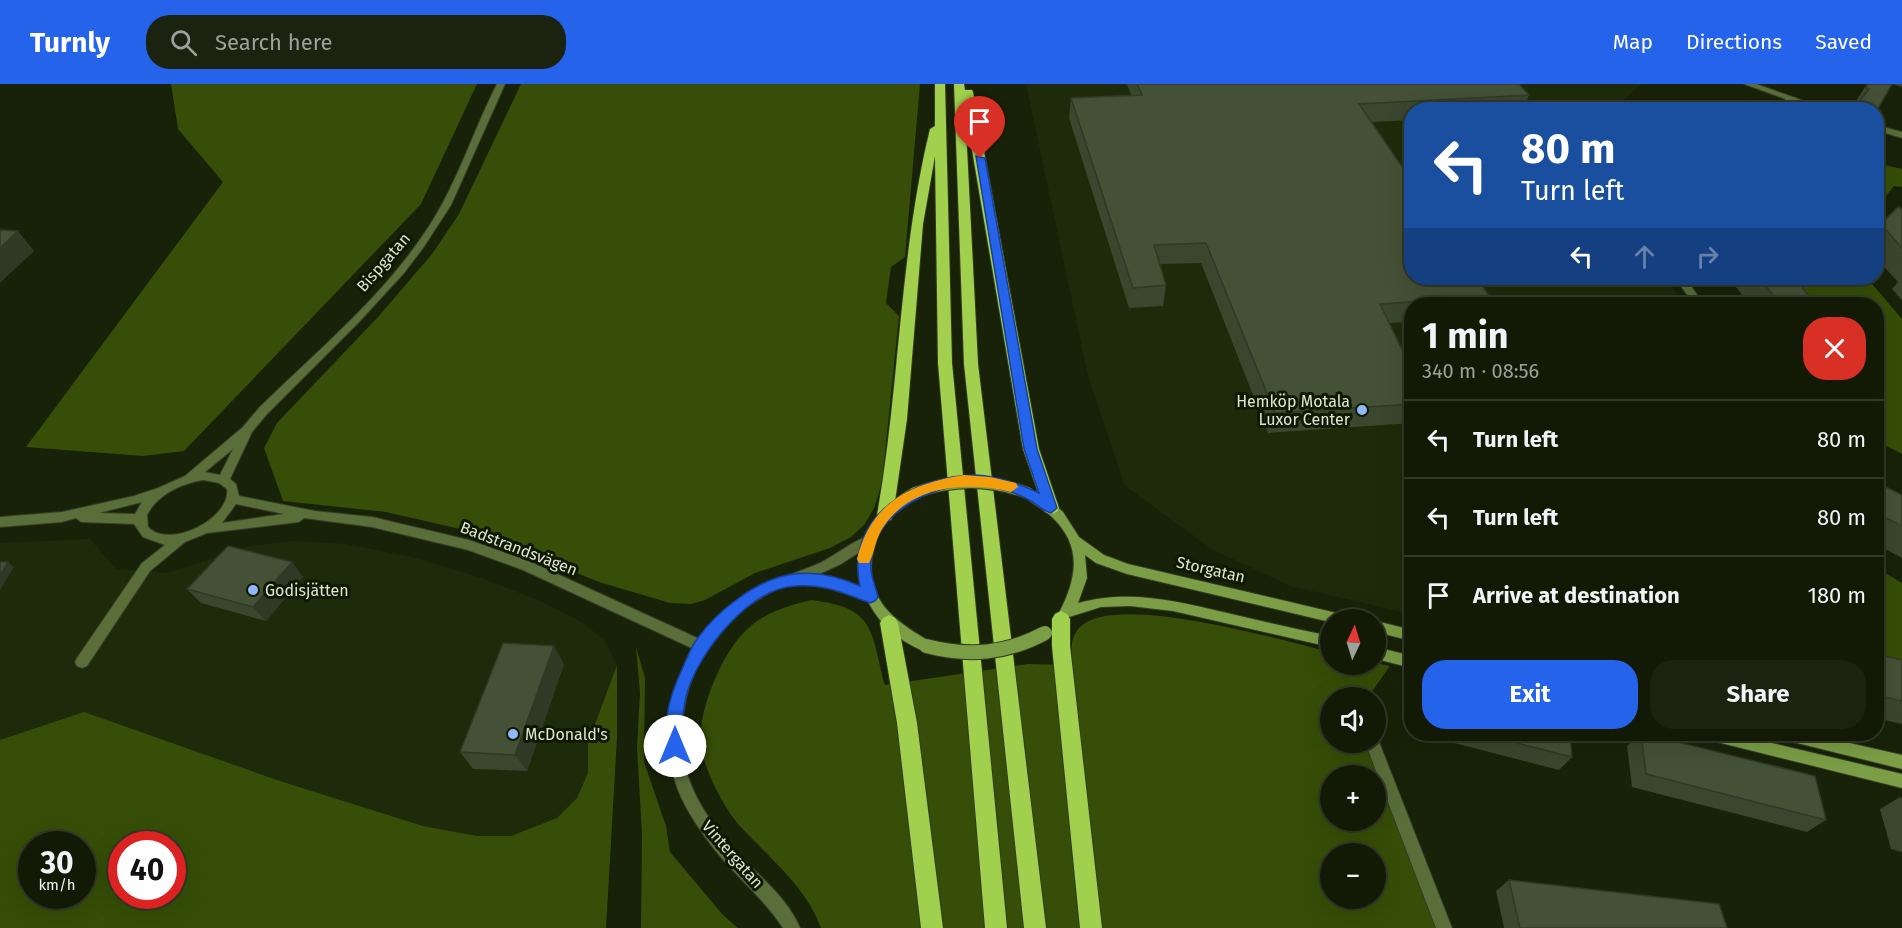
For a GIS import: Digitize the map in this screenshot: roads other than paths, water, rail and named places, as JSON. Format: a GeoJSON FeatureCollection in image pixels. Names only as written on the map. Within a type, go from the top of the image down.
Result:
{"type":"FeatureCollection","features":[{"type":"Feature","properties":{"kind":"highway"},"geometry":{"type":"LineString","coordinates":[[940,84],[945,363],[996,928]]}},
{"type":"Feature","properties":{"kind":"highway"},"geometry":{"type":"LineString","coordinates":[[959,84],[971,363],[1035,928]]}},
{"type":"Feature","properties":{"kind":"highway"},"geometry":{"type":"LineString","coordinates":[[966,84],[1031,449],[1051,508]]}},
{"type":"Feature","properties":{"kind":"highway"},"geometry":{"type":"LineString","coordinates":[[885,514],[896,452],[917,217],[925,166],[940,113]]}},
{"type":"Feature","properties":{"kind":"highway"},"geometry":{"type":"LineString","coordinates":[[1058,621],[1091,928]]}},
{"type":"Feature","properties":{"kind":"highway"},"geometry":{"type":"LineString","coordinates":[[889,623],[907,723],[932,928]]}},
{"type":"Feature","properties":{"kind":"main road"},"geometry":{"type":"LineString","coordinates":[[1058,621],[1076,594],[1081,576],[1080,558],[1076,541],[1065,523],[1051,508],[1028,493],[1003,484],[977,480],[938,484],[914,493],[885,514],[868,541],[864,568],[870,597],[889,623],[906,636],[926,646],[951,653],[988,654],[1013,649],[1058,621],[1101,602],[1130,601],[1173,606],[1320,640]]}},
{"type":"Feature","properties":{"kind":"main road","name":"Storgatan"},"geometry":{"type":"LineString","coordinates":[[1076,541],[1100,559],[1127,569],[1320,614]]}},
{"type":"Feature","properties":{"kind":"main road"},"geometry":{"type":"LineString","coordinates":[[1386,630],[1404,634]]}},
{"type":"Feature","properties":{"kind":"main road"},"geometry":{"type":"LineString","coordinates":[[1386,656],[1404,660]]}},
{"type":"Feature","properties":{"kind":"main road"},"geometry":{"type":"LineString","coordinates":[[1738,741],[1902,781]]}},
{"type":"Feature","properties":{"kind":"main road"},"geometry":{"type":"LineString","coordinates":[[1814,741],[1902,762]]}},
{"type":"Feature","properties":{"kind":"street","name":"Bispgatan"},"geometry":{"type":"LineString","coordinates":[[190,478],[247,430],[390,282],[418,249],[451,196],[501,84]]}},
{"type":"Feature","properties":{"kind":"street"},"geometry":{"type":"LineString","coordinates":[[1748,84],[1803,102]]}},
{"type":"Feature","properties":{"kind":"street"},"geometry":{"type":"LineString","coordinates":[[1787,102],[1792,98]]}},
{"type":"Feature","properties":{"kind":"street"},"geometry":{"type":"LineString","coordinates":[[1884,129],[1902,135]]}},
{"type":"Feature","properties":{"kind":"street","name":"Bispgatan"},"geometry":{"type":"LineString","coordinates":[[224,479],[247,430]]}},
{"type":"Feature","properties":{"kind":"street"},"geometry":{"type":"LineString","coordinates":[[0,522],[62,516],[135,500],[190,478],[203,476],[224,479],[233,491],[233,499]]}},
{"type":"Feature","properties":{"kind":"street"},"geometry":{"type":"LineString","coordinates":[[153,538],[145,534],[140,527],[140,519],[144,509],[164,489]]}},
{"type":"Feature","properties":{"kind":"street","name":"Badstrandsvägen"},"geometry":{"type":"LineString","coordinates":[[206,529],[224,515],[233,499],[315,516],[372,522],[469,545],[527,566],[701,646]]}},
{"type":"Feature","properties":{"kind":"street"},"geometry":{"type":"LineString","coordinates":[[62,516],[140,519]]}},
{"type":"Feature","properties":{"kind":"street","name":"Badstrandsvägen"},"geometry":{"type":"LineString","coordinates":[[146,567],[153,538],[165,541],[181,539],[206,529],[315,516]]}},
{"type":"Feature","properties":{"kind":"street","name":"Badstrandsvägen"},"geometry":{"type":"LineString","coordinates":[[82,662],[146,567],[181,539]]}},
{"type":"Feature","properties":{"kind":"street","name":"Vintergatan"},"geometry":{"type":"LineString","coordinates":[[792,928],[770,897],[712,834],[684,786],[674,734],[679,693],[701,646],[714,628],[748,599],[825,566],[868,541]]}},
{"type":"Feature","properties":{"kind":"street","name":"Vintergatan"},"geometry":{"type":"LineString","coordinates":[[792,580],[825,581],[845,585],[870,597]]}},
{"type":"Feature","properties":{"kind":"street"},"geometry":{"type":"LineString","coordinates":[[1376,753],[1444,928]]}},
{"type":"Feature","properties":{"kind":"place","name":"Hemköp Motala Luxor Center"},"geometry":{"type":"Point","coordinates":[1362,410]}},
{"type":"Feature","properties":{"kind":"place","name":"Godisjätten"},"geometry":{"type":"Point","coordinates":[253,590]}},
{"type":"Feature","properties":{"kind":"place","name":"McDonald's"},"geometry":{"type":"Point","coordinates":[513,734]}}]}
